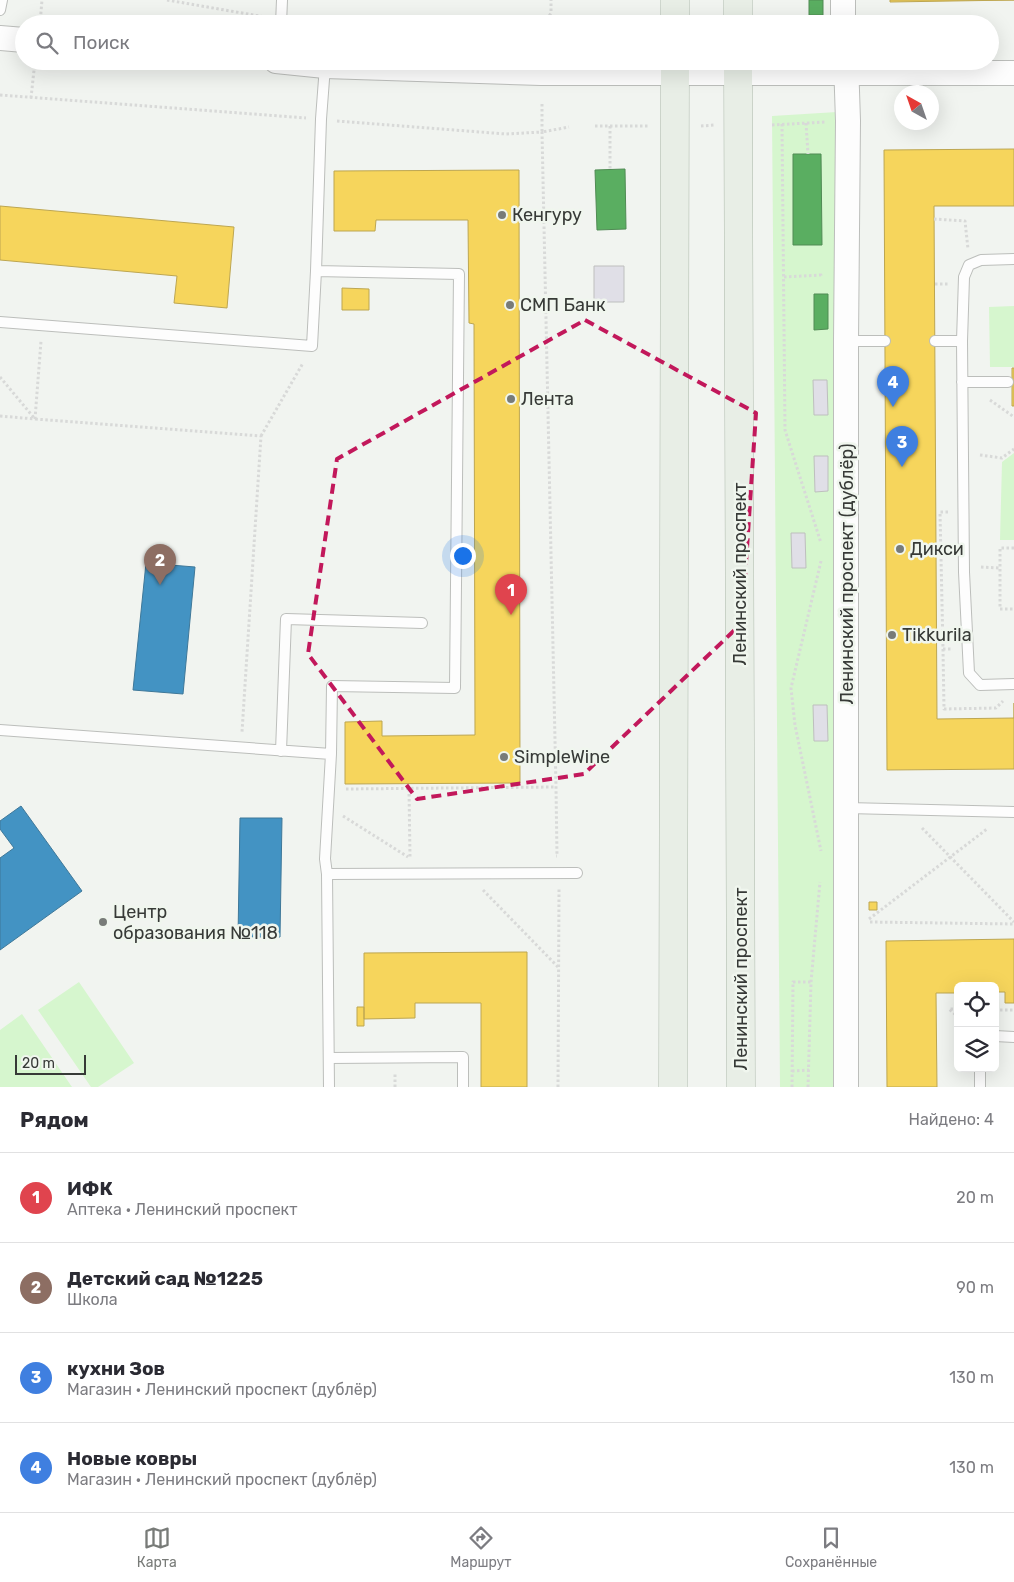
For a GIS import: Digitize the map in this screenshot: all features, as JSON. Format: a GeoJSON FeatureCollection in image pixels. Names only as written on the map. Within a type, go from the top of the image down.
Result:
{"type":"FeatureCollection","features":[{"type":"Feature","properties":{"kind":"main road"},"geometry":{"type":"LineString","coordinates":[[675,0],[675,15]]}},
{"type":"Feature","properties":{"kind":"main road"},"geometry":{"type":"LineString","coordinates":[[738,0],[738,15]]}},
{"type":"Feature","properties":{"kind":"main road"},"geometry":{"type":"LineString","coordinates":[[674,1087],[675,70]]}},
{"type":"Feature","properties":{"kind":"main road","name":"Ленинский проспект"},"geometry":{"type":"LineString","coordinates":[[738,70],[741,1087]]}},
{"type":"Feature","properties":{"kind":"street"},"geometry":{"type":"LineString","coordinates":[[843,0],[843,15]]}},
{"type":"Feature","properties":{"kind":"street"},"geometry":{"type":"LineString","coordinates":[[0,38],[15,39]]}},
{"type":"Feature","properties":{"kind":"street"},"geometry":{"type":"LineString","coordinates":[[449,70],[542,73],[608,70]]}},
{"type":"Feature","properties":{"kind":"street","name":"Ленинский проспект (дублёр)"},"geometry":{"type":"LineString","coordinates":[[846,70],[848,130],[846,341],[846,1087]]}},
{"type":"Feature","properties":{"kind":"street"},"geometry":{"type":"LineString","coordinates":[[930,70],[1014,73]]}},
{"type":"Feature","properties":{"kind":"lane"},"geometry":{"type":"LineString","coordinates":[[0,10],[2,0]]}},
{"type":"Feature","properties":{"kind":"lane"},"geometry":{"type":"LineString","coordinates":[[281,15],[282,0]]}},
{"type":"Feature","properties":{"kind":"lane"},"geometry":{"type":"LineString","coordinates":[[0,322],[312,346],[325,70]]}},
{"type":"Feature","properties":{"kind":"lane"},"geometry":{"type":"LineString","coordinates":[[1014,259],[981,260],[969,265],[964,277],[962,341],[964,572],[969,673],[980,685],[1014,684]]}},
{"type":"Feature","properties":{"kind":"lane"},"geometry":{"type":"LineString","coordinates":[[316,271],[460,274],[455,688],[332,686],[331,754],[325,859],[327,874],[329,1087]]}},
{"type":"Feature","properties":{"kind":"lane"},"geometry":{"type":"LineString","coordinates":[[846,341],[885,341]]}},
{"type":"Feature","properties":{"kind":"lane"},"geometry":{"type":"LineString","coordinates":[[935,341],[962,341]]}},
{"type":"Feature","properties":{"kind":"lane"},"geometry":{"type":"LineString","coordinates":[[962,382],[1008,382]]}},
{"type":"Feature","properties":{"kind":"lane"},"geometry":{"type":"LineString","coordinates":[[281,751],[286,619],[422,623]]}},
{"type":"Feature","properties":{"kind":"lane"},"geometry":{"type":"LineString","coordinates":[[0,730],[331,754]]}},
{"type":"Feature","properties":{"kind":"lane"},"geometry":{"type":"LineString","coordinates":[[847,808],[1014,812]]}},
{"type":"Feature","properties":{"kind":"lane"},"geometry":{"type":"LineString","coordinates":[[327,874],[577,873]]}},
{"type":"Feature","properties":{"kind":"lane"},"geometry":{"type":"LineString","coordinates":[[999,1036],[1014,1037]]}},
{"type":"Feature","properties":{"kind":"lane"},"geometry":{"type":"LineString","coordinates":[[329,1058],[463,1058],[463,1087]]}},
{"type":"Feature","properties":{"kind":"lane"},"geometry":{"type":"LineString","coordinates":[[980,1072],[980,1087]]}},
{"type":"Feature","properties":{"kind":"path"},"geometry":{"type":"LineString","coordinates":[[41,15],[42,0]]}},
{"type":"Feature","properties":{"kind":"path"},"geometry":{"type":"LineString","coordinates":[[167,0],[245,15]]}},
{"type":"Feature","properties":{"kind":"path"},"geometry":{"type":"LineString","coordinates":[[550,15],[551,0]]}},
{"type":"Feature","properties":{"kind":"path"},"geometry":{"type":"LineString","coordinates":[[31,98],[35,70]]}},
{"type":"Feature","properties":{"kind":"path"},"geometry":{"type":"LineString","coordinates":[[0,95],[506,134],[542,132],[568,127]]}},
{"type":"Feature","properties":{"kind":"path"},"geometry":{"type":"LineString","coordinates":[[542,104],[557,856],[559,873],[558,1087]]}},
{"type":"Feature","properties":{"kind":"path"},"geometry":{"type":"LineString","coordinates":[[772,124],[829,122]]}},
{"type":"Feature","properties":{"kind":"path"},"geometry":{"type":"LineString","coordinates":[[806,123],[808,154]]}},
{"type":"Feature","properties":{"kind":"path"},"geometry":{"type":"LineString","coordinates":[[782,124],[785,430],[823,550]]}},
{"type":"Feature","properties":{"kind":"path"},"geometry":{"type":"LineString","coordinates":[[698,126],[718,125]]}},
{"type":"Feature","properties":{"kind":"path"},"geometry":{"type":"LineString","coordinates":[[595,126],[650,126]]}},
{"type":"Feature","properties":{"kind":"path"},"geometry":{"type":"LineString","coordinates":[[610,126],[610,170]]}},
{"type":"Feature","properties":{"kind":"path"},"geometry":{"type":"LineString","coordinates":[[934,219],[965,220],[969,265]]}},
{"type":"Feature","properties":{"kind":"path"},"geometry":{"type":"LineString","coordinates":[[784,278],[821,276],[821,285]]}},
{"type":"Feature","properties":{"kind":"path"},"geometry":{"type":"LineString","coordinates":[[519,309],[545,307]]}},
{"type":"Feature","properties":{"kind":"path"},"geometry":{"type":"LineString","coordinates":[[34,419],[42,325]]}},
{"type":"Feature","properties":{"kind":"path"},"geometry":{"type":"LineString","coordinates":[[241,748],[261,436],[312,346]]}},
{"type":"Feature","properties":{"kind":"path"},"geometry":{"type":"LineString","coordinates":[[0,377],[34,419]]}},
{"type":"Feature","properties":{"kind":"path"},"geometry":{"type":"LineString","coordinates":[[988,398],[1014,417]]}},
{"type":"Feature","properties":{"kind":"path"},"geometry":{"type":"LineString","coordinates":[[0,416],[261,436]]}},
{"type":"Feature","properties":{"kind":"path"},"geometry":{"type":"LineString","coordinates":[[964,453],[1002,458],[1014,449]]}},
{"type":"Feature","properties":{"kind":"path"},"geometry":{"type":"LineString","coordinates":[[964,512],[940,512],[943,649],[968,649]]}},
{"type":"Feature","properties":{"kind":"path"},"geometry":{"type":"LineString","coordinates":[[1014,548],[1000,548],[1000,609],[1014,609]]}},
{"type":"Feature","properties":{"kind":"path"},"geometry":{"type":"LineString","coordinates":[[821,560],[791,688],[795,725],[822,859]]}},
{"type":"Feature","properties":{"kind":"path"},"geometry":{"type":"LineString","coordinates":[[329,789],[556,787]]}},
{"type":"Feature","properties":{"kind":"path"},"geometry":{"type":"LineString","coordinates":[[409,788],[410,858]]}},
{"type":"Feature","properties":{"kind":"path"},"geometry":{"type":"LineString","coordinates":[[328,807],[410,858]]}},
{"type":"Feature","properties":{"kind":"path"},"geometry":{"type":"LineString","coordinates":[[986,829],[865,922],[1014,923]]}},
{"type":"Feature","properties":{"kind":"path"},"geometry":{"type":"LineString","coordinates":[[930,835],[1014,923]]}},
{"type":"Feature","properties":{"kind":"path"},"geometry":{"type":"LineString","coordinates":[[548,856],[557,856]]}},
{"type":"Feature","properties":{"kind":"path"},"geometry":{"type":"LineString","coordinates":[[401,858],[418,858]]}},
{"type":"Feature","properties":{"kind":"path"},"geometry":{"type":"LineString","coordinates":[[467,874],[558,967]]}},
{"type":"Feature","properties":{"kind":"path"},"geometry":{"type":"LineString","coordinates":[[808,1087],[811,982],[821,878]]}},
{"type":"Feature","properties":{"kind":"path"},"geometry":{"type":"LineString","coordinates":[[792,1087],[792,982],[811,982]]}},
{"type":"Feature","properties":{"kind":"path"},"geometry":{"type":"LineString","coordinates":[[999,1010],[1014,1010]]}},
{"type":"Feature","properties":{"kind":"path"},"geometry":{"type":"LineString","coordinates":[[792,1071],[809,1070]]}},
{"type":"Feature","properties":{"kind":"highlighted area"},"geometry":{"type":"Polygon","coordinates":[[[585,320],[756,413],[742,623],[584,774],[417,799],[308,654],[337,459],[585,320]]]}},
{"type":"Feature","properties":{"kind":"green space"},"geometry":{"type":"Polygon","coordinates":[[[837,112],[837,1087],[780,1087],[772,116],[837,112]]]}},
{"type":"Feature","properties":{"kind":"green space"},"geometry":{"type":"Polygon","coordinates":[[[1014,306],[1014,367],[990,367],[989,307],[1014,306]]]}},
{"type":"Feature","properties":{"kind":"green space"},"geometry":{"type":"Polygon","coordinates":[[[1014,453],[1014,540],[1000,540],[1002,462],[1014,453]]]}},
{"type":"Feature","properties":{"kind":"green space"},"geometry":{"type":"Polygon","coordinates":[[[79,982],[134,1063],[98,1087],[91,1087],[38,1010],[79,982]]]}},
{"type":"Feature","properties":{"kind":"green space"},"geometry":{"type":"Polygon","coordinates":[[[22,1014],[72,1087],[0,1087],[0,1030],[22,1014]]]}},
{"type":"Feature","properties":{"kind":"building: Жильё"},"geometry":{"type":"Polygon","coordinates":[[[890,0],[1014,0],[890,2],[890,0]]]}},
{"type":"Feature","properties":{"kind":"building: Жильё"},"geometry":{"type":"Polygon","coordinates":[[[1014,149],[1014,206],[934,206],[937,719],[1014,718],[1014,769],[887,770],[884,150],[1014,149]]]}},
{"type":"Feature","properties":{"kind":"building: Жильё"},"geometry":{"type":"Polygon","coordinates":[[[519,170],[520,783],[345,784],[345,722],[382,721],[382,736],[475,735],[474,324],[469,323],[468,220],[376,220],[375,231],[334,231],[334,171],[519,170]]]}},
{"type":"Feature","properties":{"kind":"building: Жильё"},"geometry":{"type":"Polygon","coordinates":[[[0,206],[234,227],[227,308],[174,303],[177,276],[0,260],[0,206]]]}},
{"type":"Feature","properties":{"kind":"building: Жильё"},"geometry":{"type":"Polygon","coordinates":[[[342,288],[369,289],[369,310],[342,310],[342,288]]]}},
{"type":"Feature","properties":{"kind":"building: Жильё"},"geometry":{"type":"Polygon","coordinates":[[[1012,368],[1014,368],[1014,406],[1012,406],[1012,368]]]}},
{"type":"Feature","properties":{"kind":"building: Жильё"},"geometry":{"type":"Polygon","coordinates":[[[869,902],[877,902],[877,910],[869,910],[869,902]]]}},
{"type":"Feature","properties":{"kind":"building: Жильё"},"geometry":{"type":"Polygon","coordinates":[[[1014,939],[1014,1003],[1005,1003],[1005,992],[999,992],[999,982],[954,982],[954,993],[936,993],[937,1087],[887,1087],[886,941],[1014,939]]]}},
{"type":"Feature","properties":{"kind":"building: Жильё"},"geometry":{"type":"Polygon","coordinates":[[[527,952],[527,1087],[481,1087],[481,1003],[415,1003],[415,1018],[364,1019],[364,953],[527,952]]]}},
{"type":"Feature","properties":{"kind":"building: Жильё"},"geometry":{"type":"Polygon","coordinates":[[[357,1007],[364,1007],[364,1026],[357,1026],[357,1007]]]}},
{"type":"Feature","properties":{"kind":"building: Школы"},"geometry":{"type":"Polygon","coordinates":[[[146,563],[195,567],[183,694],[133,690],[146,563]]]}},
{"type":"Feature","properties":{"kind":"building: Школы"},"geometry":{"type":"Polygon","coordinates":[[[21,806],[82,891],[0,950],[0,858],[14,848],[0,829],[0,821],[21,806]]]}},
{"type":"Feature","properties":{"kind":"building: Школы"},"geometry":{"type":"Polygon","coordinates":[[[240,818],[282,818],[280,937],[238,937],[240,818]]]}},
{"type":"Feature","properties":{"kind":"building: Учреждения"},"geometry":{"type":"Polygon","coordinates":[[[809,0],[823,0],[823,15],[809,15],[809,0]]]}},
{"type":"Feature","properties":{"kind":"building: Учреждения"},"geometry":{"type":"Polygon","coordinates":[[[793,154],[821,154],[822,245],[793,245],[793,154]]]}},
{"type":"Feature","properties":{"kind":"building: Учреждения"},"geometry":{"type":"Polygon","coordinates":[[[625,169],[626,229],[597,230],[595,170],[625,169]]]}},
{"type":"Feature","properties":{"kind":"building: Учреждения"},"geometry":{"type":"Polygon","coordinates":[[[814,294],[828,294],[828,329],[814,330],[814,294]]]}},
{"type":"Feature","properties":{"kind":"building: Прочее"},"geometry":{"type":"Polygon","coordinates":[[[594,266],[624,266],[624,302],[594,302],[594,266]]]}},
{"type":"Feature","properties":{"kind":"building: Прочее"},"geometry":{"type":"Polygon","coordinates":[[[813,380],[827,380],[828,415],[814,415],[813,380]]]}},
{"type":"Feature","properties":{"kind":"building: Прочее"},"geometry":{"type":"Polygon","coordinates":[[[814,456],[828,456],[828,491],[815,492],[814,456]]]}},
{"type":"Feature","properties":{"kind":"building: Прочее"},"geometry":{"type":"Polygon","coordinates":[[[791,533],[805,533],[806,568],[792,568],[791,533]]]}},
{"type":"Feature","properties":{"kind":"building: Прочее"},"geometry":{"type":"Polygon","coordinates":[[[813,705],[827,705],[828,741],[814,741],[813,705]]]}},
{"type":"Feature","properties":{"kind":"place","name":"Кенгуру"},"geometry":{"type":"Point","coordinates":[502,215]}},
{"type":"Feature","properties":{"kind":"place","name":"СМП Банк"},"geometry":{"type":"Point","coordinates":[510,305]}},
{"type":"Feature","properties":{"kind":"place","name":"Лента"},"geometry":{"type":"Point","coordinates":[511,399]}},
{"type":"Feature","properties":{"kind":"place","name":"Новые ковры"},"geometry":{"type":"Point","coordinates":[893,407]}},
{"type":"Feature","properties":{"kind":"place","name":"кухни Зов"},"geometry":{"type":"Point","coordinates":[902,467]}},
{"type":"Feature","properties":{"kind":"place","name":"Дикси"},"geometry":{"type":"Point","coordinates":[900,549]}},
{"type":"Feature","properties":{"kind":"place","name":"Детский сад №1225"},"geometry":{"type":"Point","coordinates":[160,585]}},
{"type":"Feature","properties":{"kind":"place","name":"ИФК"},"geometry":{"type":"Point","coordinates":[511,615]}},
{"type":"Feature","properties":{"kind":"place","name":"Tikkurila"},"geometry":{"type":"Point","coordinates":[892,635]}},
{"type":"Feature","properties":{"kind":"place","name":"SimpleWine"},"geometry":{"type":"Point","coordinates":[504,757]}},
{"type":"Feature","properties":{"kind":"place","name":"Центр образования №118"},"geometry":{"type":"Point","coordinates":[103,922]}}]}
